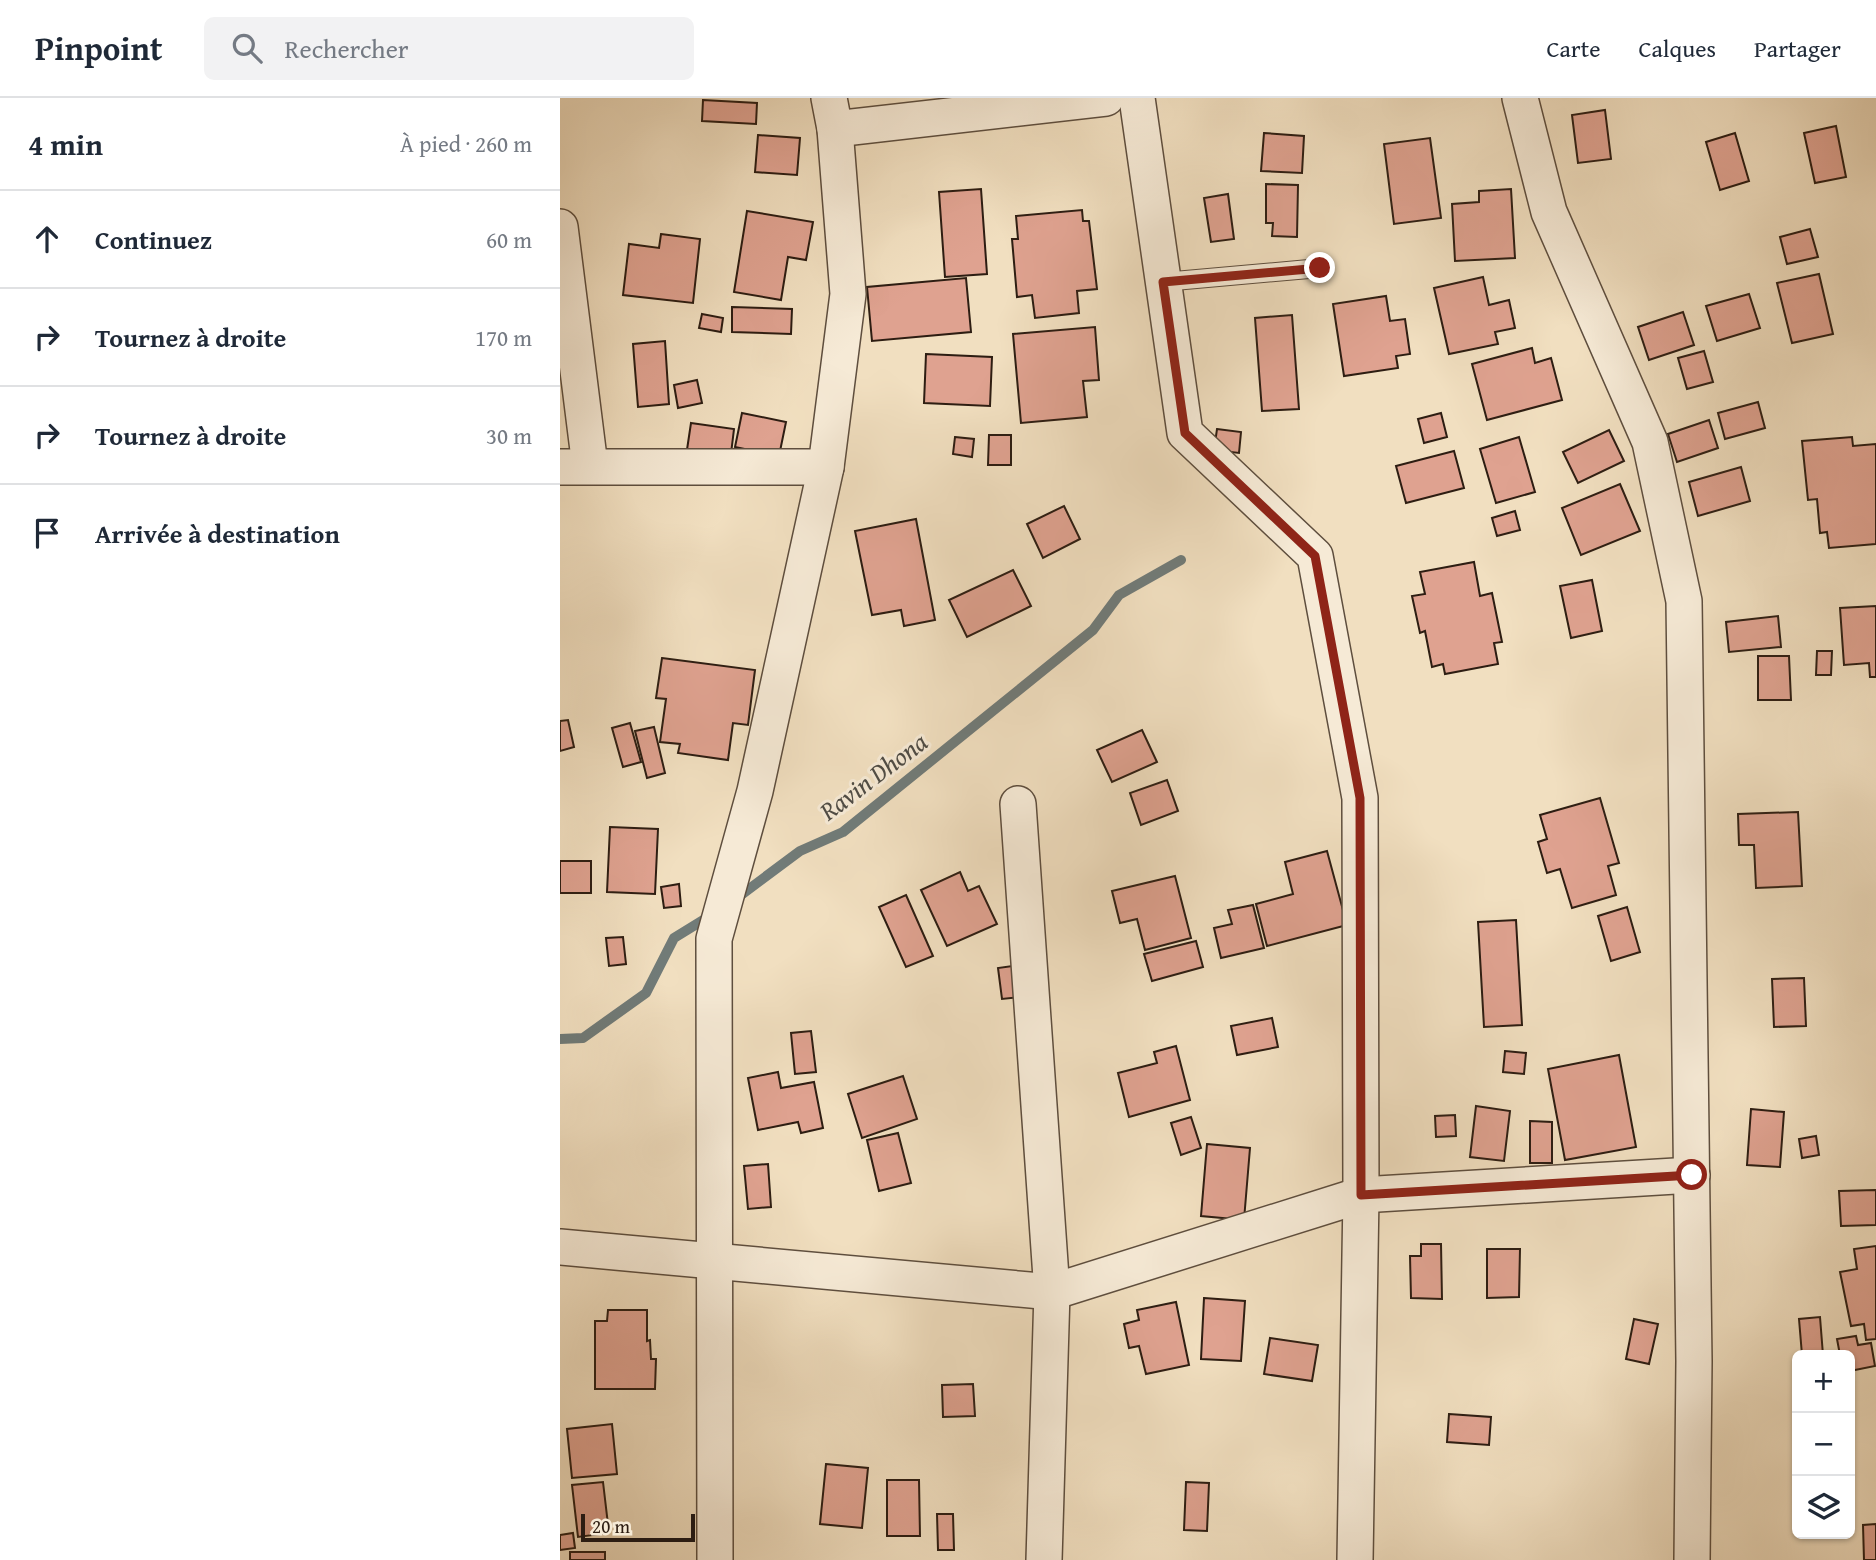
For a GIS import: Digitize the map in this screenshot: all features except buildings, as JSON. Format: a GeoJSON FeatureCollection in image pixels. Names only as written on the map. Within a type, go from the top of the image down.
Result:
{"type":"FeatureCollection","features":[{"type":"Feature","properties":{"kind":"street"},"geometry":{"type":"LineString","coordinates":[[715,1560],[714,939],[755,791],[825,467],[848,294],[832,113],[1106,98]]}},
{"type":"Feature","properties":{"kind":"street"},"geometry":{"type":"LineString","coordinates":[[1137,98],[1185,433],[1315,556],[1360,798],[1361,1195],[1355,1560]]}},
{"type":"Feature","properties":{"kind":"street"},"geometry":{"type":"LineString","coordinates":[[1520,98],[1549,212],[1650,442],[1684,601],[1692,1175],[1692,1560]]}},
{"type":"Feature","properties":{"kind":"street"},"geometry":{"type":"LineString","coordinates":[[560,227],[575,467],[825,467]]}},
{"type":"Feature","properties":{"kind":"street"},"geometry":{"type":"LineString","coordinates":[[1018,804],[1052,1292],[1044,1560]]}},
{"type":"Feature","properties":{"kind":"street"},"geometry":{"type":"LineString","coordinates":[[560,1247],[1052,1292],[1361,1195],[1692,1175]]}},
{"type":"Feature","properties":{"kind":"lane"},"geometry":{"type":"LineString","coordinates":[[1163,282],[1320,268]]}},
{"type":"Feature","properties":{"kind":"waterway","name":"Ravin Dhona"},"geometry":{"type":"LineString","coordinates":[[733,901],[800,851],[843,832],[1093,630],[1119,595],[1181,560]]}},
{"type":"Feature","properties":{"kind":"waterway","name":"Ravin Dhona"},"geometry":{"type":"LineString","coordinates":[[560,1039],[583,1038],[646,993],[674,938],[713,914]]}},
{"type":"Feature","properties":{"kind":"route"},"geometry":{"type":"LineString","coordinates":[[1320,268],[1163,282],[1185,433],[1315,556],[1360,798],[1361,1195],[1692,1175]]}}]}
